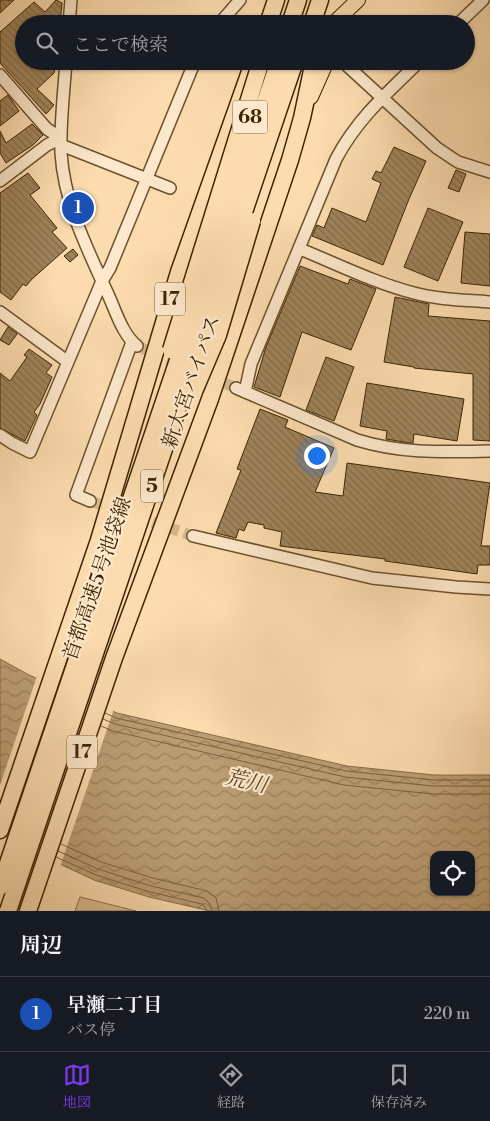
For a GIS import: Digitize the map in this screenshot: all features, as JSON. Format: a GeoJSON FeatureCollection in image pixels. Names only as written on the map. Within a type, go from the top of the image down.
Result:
{"type":"FeatureCollection","features":[{"type":"Feature","properties":{"kind":"highway"},"geometry":{"type":"LineString","coordinates":[[271,15],[276,0]]}},
{"type":"Feature","properties":{"kind":"highway"},"geometry":{"type":"LineString","coordinates":[[276,15],[280,0]]}},
{"type":"Feature","properties":{"kind":"highway"},"geometry":{"type":"LineString","coordinates":[[293,15],[298,0]]}},
{"type":"Feature","properties":{"kind":"highway"},"geometry":{"type":"LineString","coordinates":[[311,15],[319,1]]}},
{"type":"Feature","properties":{"kind":"highway"},"geometry":{"type":"LineString","coordinates":[[315,15],[319,1]]}},
{"type":"Feature","properties":{"kind":"highway"},"geometry":{"type":"LineString","coordinates":[[319,1],[321,15]]}},
{"type":"Feature","properties":{"kind":"highway","name":"新大宮バイパス"},"geometry":{"type":"LineString","coordinates":[[0,830],[99,540],[179,272],[211,177],[251,70]]}},
{"type":"Feature","properties":{"kind":"highway"},"geometry":{"type":"LineString","coordinates":[[137,506],[178,325],[258,70]]}},
{"type":"Feature","properties":{"kind":"highway","name":"首都高速5号池袋線"},"geometry":{"type":"LineString","coordinates":[[8,911],[276,70]]}},
{"type":"Feature","properties":{"kind":"highway","name":"首都高速5号池袋線"},"geometry":{"type":"LineString","coordinates":[[0,886],[291,70]]}},
{"type":"Feature","properties":{"kind":"highway"},"geometry":{"type":"LineString","coordinates":[[137,506],[218,335],[298,70]]}},
{"type":"Feature","properties":{"kind":"highway","name":"新大宮バイパス"},"geometry":{"type":"LineString","coordinates":[[28,911],[138,593],[210,399],[290,160],[302,118],[312,70]]}},
{"type":"Feature","properties":{"kind":"main road"},"geometry":{"type":"LineString","coordinates":[[342,15],[358,0]]}},
{"type":"Feature","properties":{"kind":"main road"},"geometry":{"type":"LineString","coordinates":[[356,15],[370,0]]}},
{"type":"Feature","properties":{"kind":"main road","name":"68"},"geometry":{"type":"LineString","coordinates":[[211,177],[275,82],[286,70]]}},
{"type":"Feature","properties":{"kind":"main road"},"geometry":{"type":"LineString","coordinates":[[302,118],[323,70]]}},
{"type":"Feature","properties":{"kind":"street"},"geometry":{"type":"LineString","coordinates":[[70,15],[71,0]]}},
{"type":"Feature","properties":{"kind":"street"},"geometry":{"type":"LineString","coordinates":[[226,15],[240,0]]}},
{"type":"Feature","properties":{"kind":"street"},"geometry":{"type":"LineString","coordinates":[[467,15],[482,0]]}},
{"type":"Feature","properties":{"kind":"street"},"geometry":{"type":"LineString","coordinates":[[65,70],[61,142],[64,176],[73,211],[126,333],[134,344],[76,495],[90,501]]}},
{"type":"Feature","properties":{"kind":"street"},"geometry":{"type":"LineString","coordinates":[[0,435],[30,452],[102,280],[110,268],[190,70]]}},
{"type":"Feature","properties":{"kind":"street"},"geometry":{"type":"LineString","coordinates":[[352,70],[437,148],[458,162],[490,172]]}},
{"type":"Feature","properties":{"kind":"street"},"geometry":{"type":"LineString","coordinates":[[411,70],[366,115],[345,142],[336,159],[240,390],[373,445],[426,453],[490,451]]}},
{"type":"Feature","properties":{"kind":"street"},"geometry":{"type":"LineString","coordinates":[[0,75],[47,129],[61,142],[170,188]]}},
{"type":"Feature","properties":{"kind":"street"},"geometry":{"type":"LineString","coordinates":[[0,181],[47,145],[61,142]]}},
{"type":"Feature","properties":{"kind":"street"},"geometry":{"type":"LineString","coordinates":[[300,249],[396,288],[416,294],[438,298],[490,302]]}},
{"type":"Feature","properties":{"kind":"street"},"geometry":{"type":"LineString","coordinates":[[0,312],[68,362]]}},
{"type":"Feature","properties":{"kind":"street"},"geometry":{"type":"LineString","coordinates":[[193,536],[372,578],[490,589]]}},
{"type":"Feature","properties":{"kind":"shaded area"},"geometry":{"type":"Polygon","coordinates":[[[80,897],[136,911],[75,911],[80,897]]]}},
{"type":"Feature","properties":{"kind":"water","name":"荒川"},"geometry":{"type":"Polygon","coordinates":[[[0,659],[29,675],[117,713],[347,766],[434,775],[490,775],[490,911],[210,911],[149,897],[94,880],[0,836],[0,659]]]}},
{"type":"Feature","properties":{"kind":"pier"},"geometry":{"type":"Polygon","coordinates":[[[37,676],[114,709],[60,867],[0,839],[0,785],[37,676]]]}},
{"type":"Feature","properties":{"kind":"building"},"geometry":{"type":"Polygon","coordinates":[[[0,0],[14,0],[0,13],[0,0]]]}},
{"type":"Feature","properties":{"kind":"building"},"geometry":{"type":"Polygon","coordinates":[[[56,0],[62,3],[60,15],[19,15],[34,2],[45,12],[56,0]]]}},
{"type":"Feature","properties":{"kind":"building"},"geometry":{"type":"Polygon","coordinates":[[[15,19],[15,70],[54,70],[54,73],[37,89],[54,105],[46,114],[0,63],[0,32],[15,19]]]}},
{"type":"Feature","properties":{"kind":"building"},"geometry":{"type":"Polygon","coordinates":[[[8,95],[19,111],[0,126],[0,101],[8,95]]]}},
{"type":"Feature","properties":{"kind":"building"},"geometry":{"type":"Polygon","coordinates":[[[32,124],[43,135],[33,145],[6,163],[0,153],[0,131],[6,143],[32,124]]]}},
{"type":"Feature","properties":{"kind":"building"},"geometry":{"type":"Polygon","coordinates":[[[394,147],[426,161],[383,265],[312,236],[317,225],[324,228],[332,208],[366,222],[381,183],[372,179],[376,171],[381,173],[394,147]]]}},
{"type":"Feature","properties":{"kind":"building"},"geometry":{"type":"Polygon","coordinates":[[[456,170],[466,174],[459,192],[448,188],[456,170]]]}},
{"type":"Feature","properties":{"kind":"building"},"geometry":{"type":"Polygon","coordinates":[[[28,173],[40,188],[30,195],[57,228],[52,232],[67,248],[26,286],[23,284],[11,300],[0,292],[0,193],[28,173]]]}},
{"type":"Feature","properties":{"kind":"building"},"geometry":{"type":"Polygon","coordinates":[[[428,208],[463,222],[438,281],[404,267],[428,208]]]}},
{"type":"Feature","properties":{"kind":"building"},"geometry":{"type":"Polygon","coordinates":[[[465,232],[490,234],[490,286],[461,283],[465,232]]]}},
{"type":"Feature","properties":{"kind":"building"},"geometry":{"type":"Polygon","coordinates":[[[73,249],[78,255],[70,262],[64,256],[73,249]]]}},
{"type":"Feature","properties":{"kind":"building"},"geometry":{"type":"Polygon","coordinates":[[[300,266],[348,284],[350,279],[376,289],[351,350],[302,332],[280,397],[254,387],[266,347],[300,266]]]}},
{"type":"Feature","properties":{"kind":"building"},"geometry":{"type":"Polygon","coordinates":[[[395,297],[429,304],[428,316],[490,321],[490,441],[473,440],[473,374],[414,368],[384,362],[395,297]]]}},
{"type":"Feature","properties":{"kind":"building"},"geometry":{"type":"Polygon","coordinates":[[[8,327],[17,334],[9,345],[0,340],[8,327]]]}},
{"type":"Feature","properties":{"kind":"building"},"geometry":{"type":"Polygon","coordinates":[[[29,349],[52,365],[46,373],[52,377],[40,404],[34,412],[37,415],[25,441],[0,428],[0,373],[10,381],[27,357],[24,355],[29,349]]]}},
{"type":"Feature","properties":{"kind":"building"},"geometry":{"type":"Polygon","coordinates":[[[326,357],[354,367],[334,421],[306,410],[326,357]]]}},
{"type":"Feature","properties":{"kind":"building"},"geometry":{"type":"Polygon","coordinates":[[[367,383],[464,399],[457,441],[414,434],[413,443],[410,443],[386,439],[387,431],[360,426],[367,383]]]}},
{"type":"Feature","properties":{"kind":"building"},"geometry":{"type":"Polygon","coordinates":[[[260,409],[288,420],[285,427],[334,448],[315,492],[343,496],[347,463],[490,483],[481,546],[490,546],[490,565],[478,565],[477,574],[385,561],[385,559],[280,546],[282,532],[264,528],[264,525],[248,522],[244,531],[239,529],[236,538],[216,533],[241,470],[237,469],[260,409]]]}},
{"type":"Feature","properties":{"kind":"tunnel"},"geometry":{"type":"LineString","coordinates":[[137,346],[183,366]]}},
{"type":"Feature","properties":{"kind":"tunnel"},"geometry":{"type":"LineString","coordinates":[[210,377],[236,388]]}},
{"type":"Feature","properties":{"kind":"tunnel"},"geometry":{"type":"LineString","coordinates":[[90,501],[193,536]]}},
{"type":"Feature","properties":{"kind":"place","name":"早瀬二丁目"},"geometry":{"type":"Point","coordinates":[78,208]}}]}
